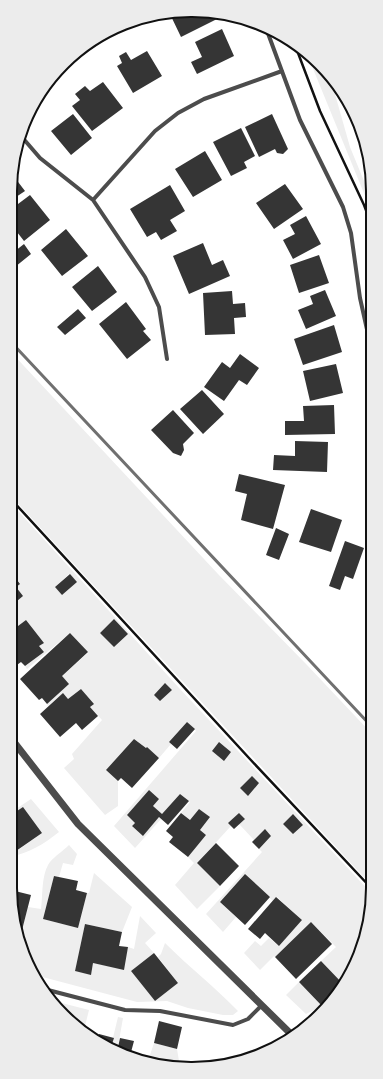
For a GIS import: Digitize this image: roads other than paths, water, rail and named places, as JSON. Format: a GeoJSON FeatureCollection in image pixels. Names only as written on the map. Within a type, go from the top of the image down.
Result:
{"type":"FeatureCollection","features":[{"type":"Feature","properties":{"kind":"street"},"geometry":{"type":"LineString","coordinates":[[269,35],[300,120],[343,207],[351,233],[360,298],[366,325]]}},
{"type":"Feature","properties":{"kind":"street"},"geometry":{"type":"LineString","coordinates":[[93,200],[155,132],[178,113],[204,99],[282,71]]}},
{"type":"Feature","properties":{"kind":"street"},"geometry":{"type":"LineString","coordinates":[[24,141],[40,158],[93,200],[145,277],[159,307],[167,359]]}},
{"type":"Feature","properties":{"kind":"street"},"geometry":{"type":"LineString","coordinates":[[17,746],[78,824],[289,1032]]}},
{"type":"Feature","properties":{"kind":"street"},"geometry":{"type":"LineString","coordinates":[[51,991],[125,1010],[160,1011],[233,1025],[248,1019],[262,1006]]}},
{"type":"Feature","properties":{"kind":"railway"},"geometry":{"type":"LineString","coordinates":[[17,348],[366,721]]}}]}
